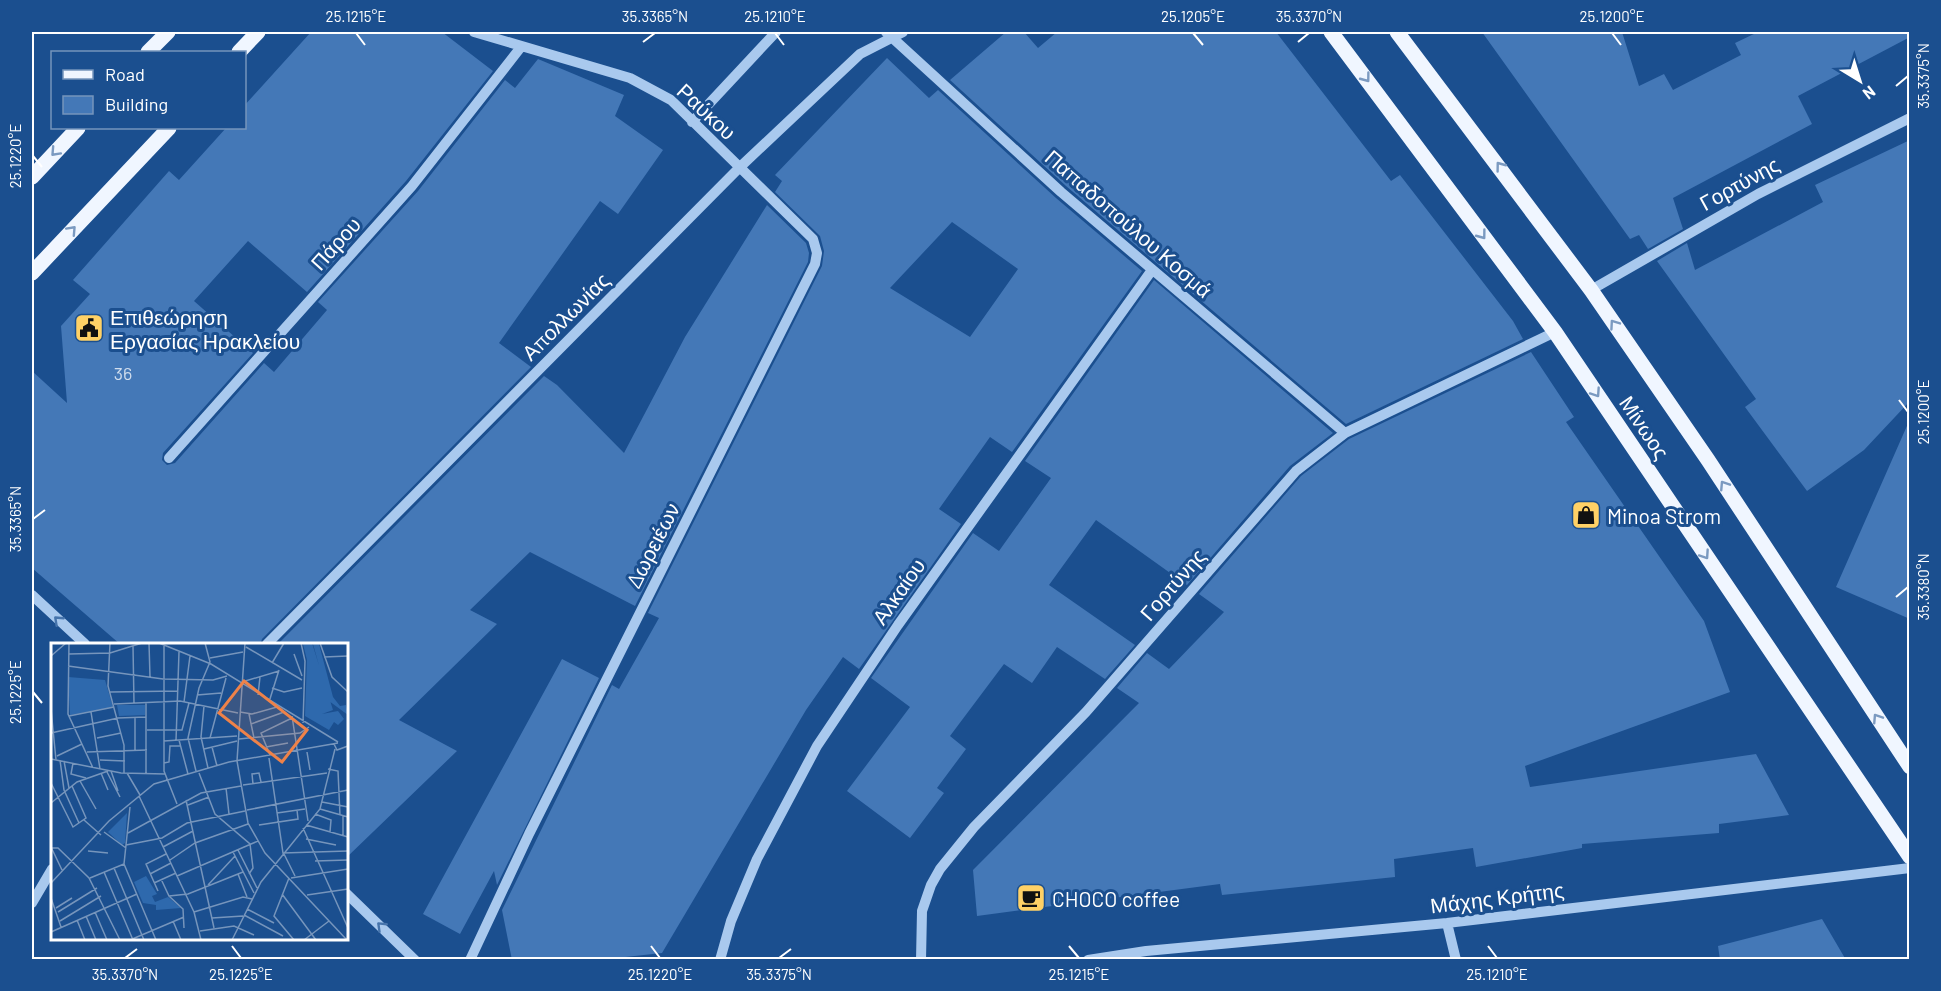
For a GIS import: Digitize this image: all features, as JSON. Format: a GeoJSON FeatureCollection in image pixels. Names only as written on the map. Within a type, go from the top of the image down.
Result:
{"type":"FeatureCollection","features":[{"type":"Feature","properties":{"kind":"main road"},"geometry":{"type":"LineString","coordinates":[[149,51],[168,32]]}},
{"type":"Feature","properties":{"kind":"main road"},"geometry":{"type":"LineString","coordinates":[[239,51],[258,32]]}},
{"type":"Feature","properties":{"kind":"main road","name":"Μίνωος"},"geometry":{"type":"LineString","coordinates":[[1331,32],[1555,332],[1910,857]]}},
{"type":"Feature","properties":{"kind":"main road","name":"Μίνωος"},"geometry":{"type":"LineString","coordinates":[[1397,32],[1591,290],[1708,460],[1910,767]]}},
{"type":"Feature","properties":{"kind":"main road"},"geometry":{"type":"LineString","coordinates":[[32,177],[77,129]]}},
{"type":"Feature","properties":{"kind":"main road"},"geometry":{"type":"LineString","coordinates":[[32,273],[168,129]]}},
{"type":"Feature","properties":{"kind":"street","name":"Ραύκου"},"geometry":{"type":"LineString","coordinates":[[474,32],[630,78],[671,100],[739,168]]}},
{"type":"Feature","properties":{"kind":"street"},"geometry":{"type":"LineString","coordinates":[[692,122],[776,32]]}},
{"type":"Feature","properties":{"kind":"street","name":"Απολλωνίας"},"geometry":{"type":"LineString","coordinates":[[269,643],[739,168],[860,54],[889,34],[903,32]]}},
{"type":"Feature","properties":{"kind":"street","name":"Παπαδοπούλου Κοσμά"},"geometry":{"type":"LineString","coordinates":[[889,34],[1061,192],[1345,433]]}},
{"type":"Feature","properties":{"kind":"street","name":"Πάρου"},"geometry":{"type":"LineString","coordinates":[[169,458],[411,186],[521,47]]}},
{"type":"Feature","properties":{"kind":"street","name":"Γορτύνης"},"geometry":{"type":"LineString","coordinates":[[1591,290],[1758,194],[1910,118]]}},
{"type":"Feature","properties":{"kind":"street","name":"Δωρειέων"},"geometry":{"type":"LineString","coordinates":[[471,960],[534,823],[815,264],[817,253],[814,240],[739,168]]}},
{"type":"Feature","properties":{"kind":"street","name":"Αλκαίου"},"geometry":{"type":"LineString","coordinates":[[720,960],[731,921],[757,859],[817,746],[898,624],[1152,270]]}},
{"type":"Feature","properties":{"kind":"street","name":"Γορτύνης"},"geometry":{"type":"LineString","coordinates":[[921,960],[922,911],[940,869],[974,827],[1094,704],[1296,471],[1345,433],[1555,332]]}},
{"type":"Feature","properties":{"kind":"street"},"geometry":{"type":"LineString","coordinates":[[32,595],[83,643]]}},
{"type":"Feature","properties":{"kind":"street","name":"Μάχης Κρήτης"},"geometry":{"type":"LineString","coordinates":[[1088,960],[1146,956],[1447,923],[1910,868]]}},
{"type":"Feature","properties":{"kind":"street"},"geometry":{"type":"LineString","coordinates":[[32,903],[51,871]]}},
{"type":"Feature","properties":{"kind":"street"},"geometry":{"type":"LineString","coordinates":[[348,895],[416,960]]}},
{"type":"Feature","properties":{"kind":"street"},"geometry":{"type":"LineString","coordinates":[[1447,923],[1456,960]]}},
{"type":"Feature","properties":{"kind":"building"},"geometry":{"type":"Polygon","coordinates":[[[311,32],[442,32],[493,71],[406,181],[307,292],[248,241],[194,301],[253,353],[163,453],[162,460],[167,465],[175,463],[264,363],[274,372],[327,310],[318,302],[418,191],[505,80],[515,88],[538,59],[624,95],[615,116],[663,150],[618,214],[600,201],[499,343],[531,367],[262,639],[261,643],[119,643],[32,568],[32,371],[67,403],[61,326],[90,294],[73,280],[169,171],[179,180],[225,129],[246,129],[246,104],[311,32]]]}},
{"type":"Feature","properties":{"kind":"building"},"geometry":{"type":"Polygon","coordinates":[[[1006,32],[1024,32],[1038,48],[1057,32],[1276,32],[1391,181],[1400,175],[1513,321],[1523,339],[1346,424],[1066,186],[950,80],[1006,32]]]}},
{"type":"Feature","properties":{"kind":"building"},"geometry":{"type":"Polygon","coordinates":[[[1482,32],[1622,32],[1639,86],[1664,74],[1673,90],[1741,55],[1735,43],[1758,32],[1910,32],[1910,37],[1798,96],[1812,124],[1673,198],[1683,229],[1648,249],[1639,235],[1630,239],[1482,32]]]}},
{"type":"Feature","properties":{"kind":"building"},"geometry":{"type":"Polygon","coordinates":[[[887,58],[929,98],[938,90],[1056,198],[1142,271],[1012,452],[990,437],[939,509],[961,524],[859,669],[843,657],[806,710],[662,953],[598,960],[512,960],[502,910],[612,685],[619,689],[659,618],[648,613],[822,266],[824,251],[820,236],[775,192],[782,181],[775,175],[887,58]],[[952,222],[890,288],[970,337],[1018,269],[952,222]]]}},
{"type":"Feature","properties":{"kind":"building"},"geometry":{"type":"Polygon","coordinates":[[[1910,140],[1910,401],[1864,450],[1807,491],[1745,407],[1756,399],[1657,261],[1687,243],[1695,270],[1823,202],[1815,185],[1910,140]]]}},
{"type":"Feature","properties":{"kind":"building"},"geometry":{"type":"Polygon","coordinates":[[[767,205],[806,243],[809,253],[808,262],[635,606],[530,552],[470,610],[497,624],[399,720],[457,751],[348,856],[348,643],[279,643],[544,376],[557,385],[624,453],[685,337],[767,205]]]}},
{"type":"Feature","properties":{"kind":"building"},"geometry":{"type":"Polygon","coordinates":[[[1154,280],[1333,433],[1290,466],[1187,585],[1096,520],[1049,585],[1135,645],[1105,679],[1057,647],[1032,683],[1004,664],[950,736],[966,749],[937,788],[944,793],[910,838],[847,791],[910,707],[871,678],[973,533],[999,551],[1051,478],[1025,461],[1154,280]]]}},
{"type":"Feature","properties":{"kind":"building"},"geometry":{"type":"Polygon","coordinates":[[[1531,352],[1574,417],[1566,422],[1704,621],[1730,692],[1525,766],[1530,787],[1756,754],[1789,815],[1719,824],[1719,833],[1582,844],[1582,848],[1476,867],[1473,848],[1394,859],[1395,877],[1222,895],[1220,884],[977,916],[973,870],[1139,703],[1117,688],[1147,653],[1169,669],[1224,612],[1199,594],[1301,476],[1349,439],[1531,352]]]}},
{"type":"Feature","properties":{"kind":"building"},"geometry":{"type":"Polygon","coordinates":[[[1910,419],[1910,619],[1836,587],[1910,419]]]}},
{"type":"Feature","properties":{"kind":"building"},"geometry":{"type":"Polygon","coordinates":[[[562,659],[599,678],[497,885],[494,871],[460,934],[423,914],[562,659]]]}},
{"type":"Feature","properties":{"kind":"building"},"geometry":{"type":"Polygon","coordinates":[[[1822,919],[1846,960],[1720,960],[1718,946],[1822,919]]]}},
{"type":"Feature","properties":{"kind":"place","name":"Επιθεώρηση Εργασίας Ηρακλείου"},"geometry":{"type":"Point","coordinates":[89,328]}},
{"type":"Feature","properties":{"kind":"place","name":"Minoa Strom"},"geometry":{"type":"Point","coordinates":[1586,515]}},
{"type":"Feature","properties":{"kind":"place","name":"CHOCO coffee"},"geometry":{"type":"Point","coordinates":[1031,898]}}]}
